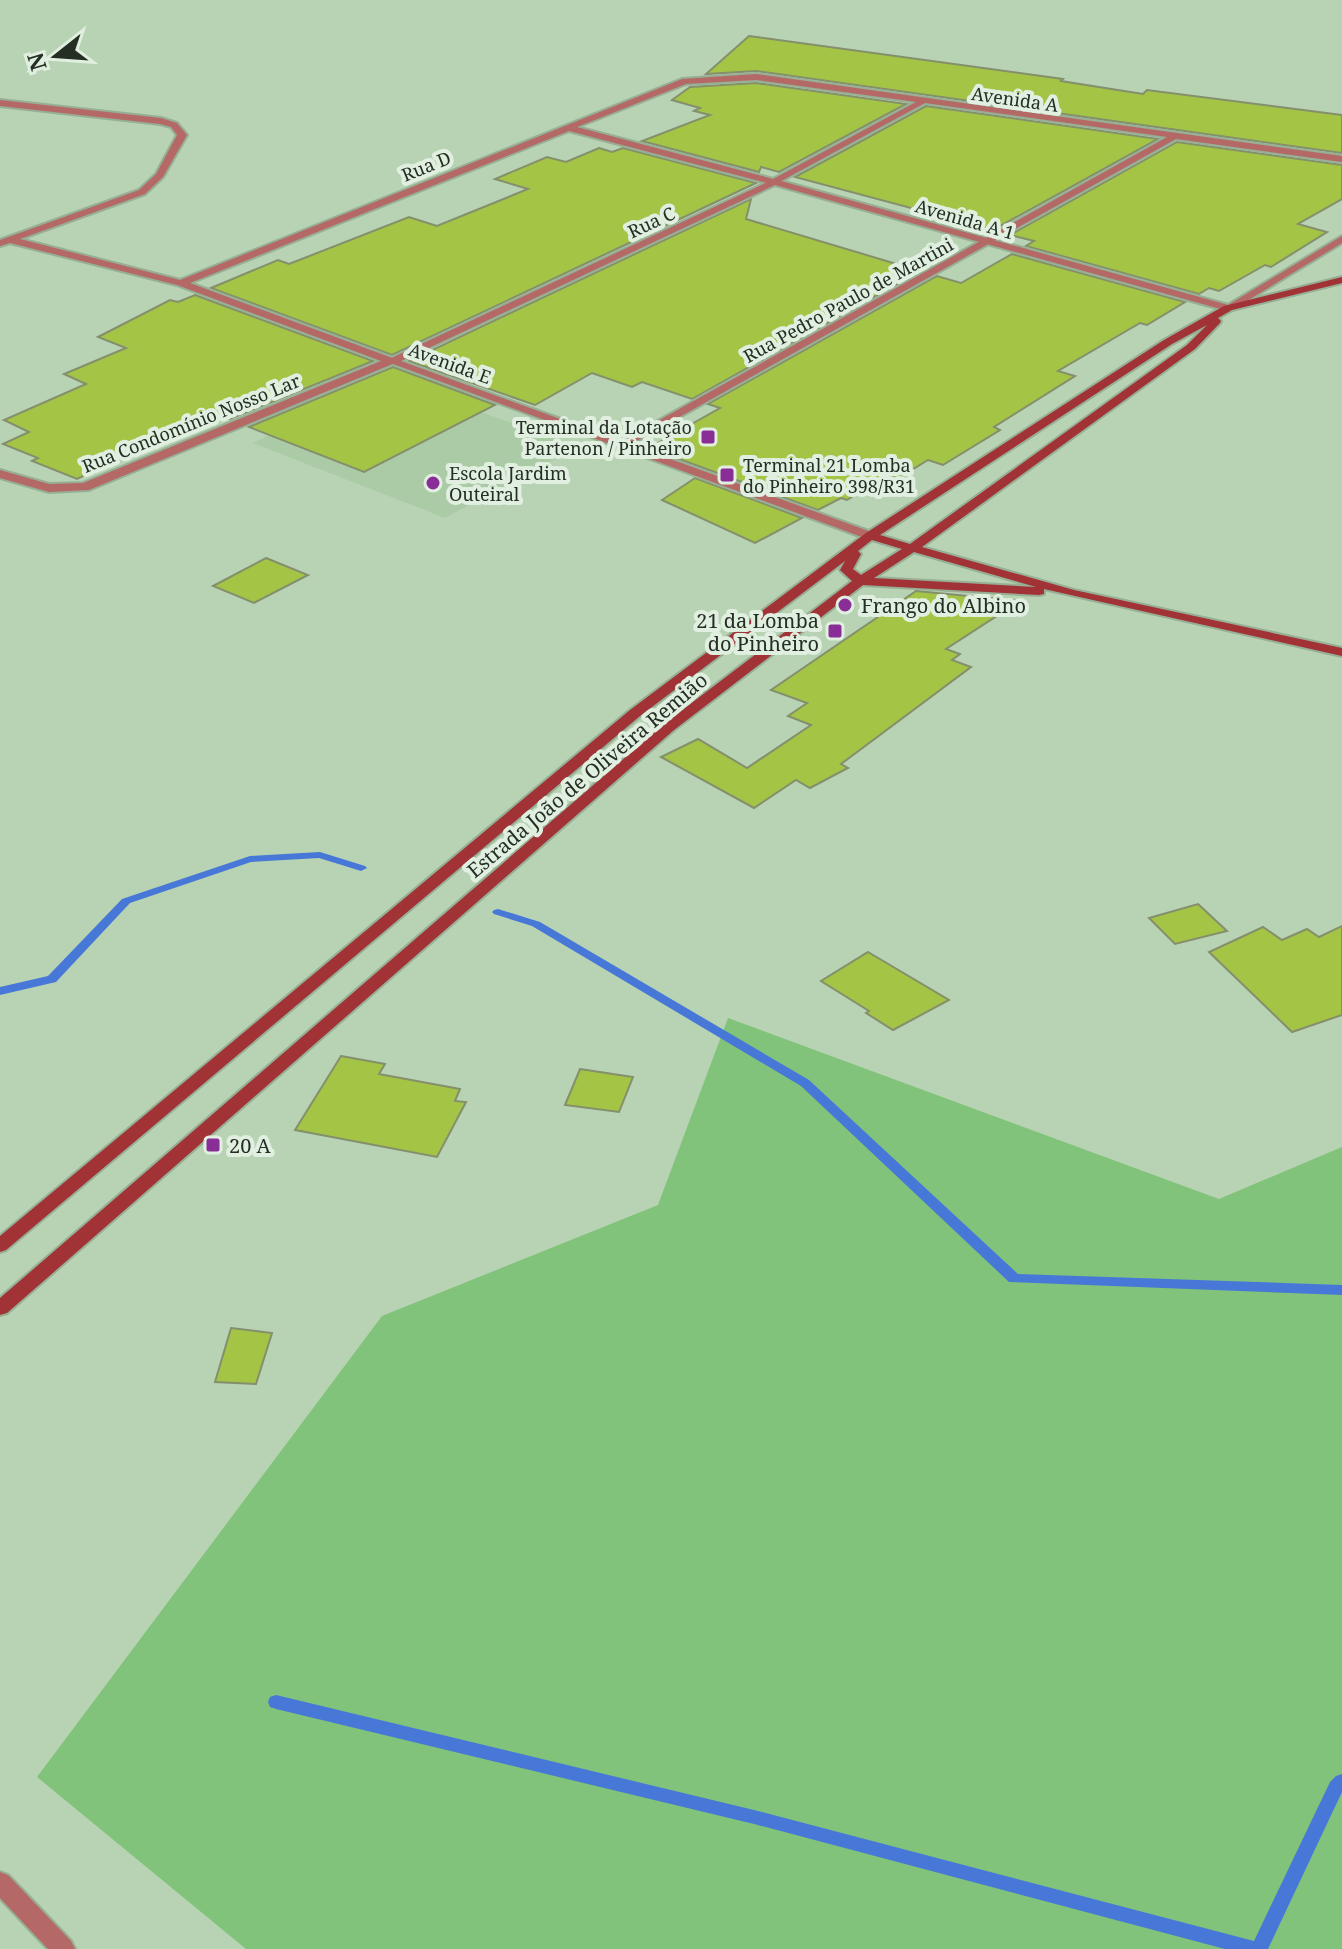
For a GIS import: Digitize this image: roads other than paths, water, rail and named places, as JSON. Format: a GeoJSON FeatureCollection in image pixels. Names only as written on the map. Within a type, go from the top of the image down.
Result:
{"type":"FeatureCollection","features":[{"type":"Feature","properties":{"kind":"main road","name":"Estrada João de Oliveira Remião"},"geometry":{"type":"LineString","coordinates":[[0,1246],[635,713],[870,536],[1168,342],[1228,308],[1342,280]]}},
{"type":"Feature","properties":{"kind":"main road","name":"Estrada João de Oliveira Remião"},"geometry":{"type":"LineString","coordinates":[[0,1308],[669,727],[860,581],[911,549],[1191,347],[1228,308]]}},
{"type":"Feature","properties":{"kind":"main road"},"geometry":{"type":"LineString","coordinates":[[1072,593],[860,581],[849,574],[845,566],[870,536],[1072,593],[1342,652]]}},
{"type":"Feature","properties":{"kind":"street","name":"Avenida A"},"geometry":{"type":"LineString","coordinates":[[685,81],[756,77],[921,103],[1342,159]]}},
{"type":"Feature","properties":{"kind":"street","name":"Rua D"},"geometry":{"type":"LineString","coordinates":[[181,283],[685,81]]}},
{"type":"Feature","properties":{"kind":"street"},"geometry":{"type":"LineString","coordinates":[[0,103],[161,121],[174,125],[182,135],[160,175],[142,192],[6,242]]}},
{"type":"Feature","properties":{"kind":"street","name":"Rua C"},"geometry":{"type":"LineString","coordinates":[[391,361],[774,182],[921,103]]}},
{"type":"Feature","properties":{"kind":"street","name":"Avenida A 1"},"geometry":{"type":"LineString","coordinates":[[565,127],[1228,308]]}},
{"type":"Feature","properties":{"kind":"street","name":"Rua Pedro Paulo de Martini"},"geometry":{"type":"LineString","coordinates":[[624,444],[1172,138]]}},
{"type":"Feature","properties":{"kind":"street"},"geometry":{"type":"LineString","coordinates":[[1228,308],[1342,239]]}},
{"type":"Feature","properties":{"kind":"street","name":"Avenida E"},"geometry":{"type":"LineString","coordinates":[[6,242],[181,283],[870,536]]}},
{"type":"Feature","properties":{"kind":"street","name":"Rua Condomínio Nosso Lar"},"geometry":{"type":"LineString","coordinates":[[0,474],[49,488],[85,487],[391,361]]}},
{"type":"Feature","properties":{"kind":"street"},"geometry":{"type":"LineString","coordinates":[[0,1882],[63,1949]]}},
{"type":"Feature","properties":{"kind":"waterway"},"geometry":{"type":"LineString","coordinates":[[0,991],[52,979],[126,901],[250,859],[320,855],[361,868]]}},
{"type":"Feature","properties":{"kind":"waterway"},"geometry":{"type":"LineString","coordinates":[[498,912],[536,924],[805,1083],[1014,1279],[1342,1290]]}},
{"type":"Feature","properties":{"kind":"waterway"},"geometry":{"type":"LineString","coordinates":[[276,1702],[754,1817],[1255,1949]]}},
{"type":"Feature","properties":{"kind":"waterway"},"geometry":{"type":"LineString","coordinates":[[1259,1949],[1336,1787],[1342,1781]]}},
{"type":"Feature","properties":{"kind":"place","name":"Terminal da Lotação Partenon / Pinheiro"},"geometry":{"type":"Point","coordinates":[708,437]}},
{"type":"Feature","properties":{"kind":"place","name":"Terminal 21 Lomba do Pinheiro 398/R31"},"geometry":{"type":"Point","coordinates":[727,475]}},
{"type":"Feature","properties":{"kind":"place","name":"Escola Jardim Outeiral"},"geometry":{"type":"Point","coordinates":[433,483]}},
{"type":"Feature","properties":{"kind":"place","name":"Frango do Albino"},"geometry":{"type":"Point","coordinates":[845,605]}},
{"type":"Feature","properties":{"kind":"place","name":"21 da Lomba do Pinheiro"},"geometry":{"type":"Point","coordinates":[835,631]}},
{"type":"Feature","properties":{"kind":"place","name":"20 A"},"geometry":{"type":"Point","coordinates":[213,1145]}}]}
